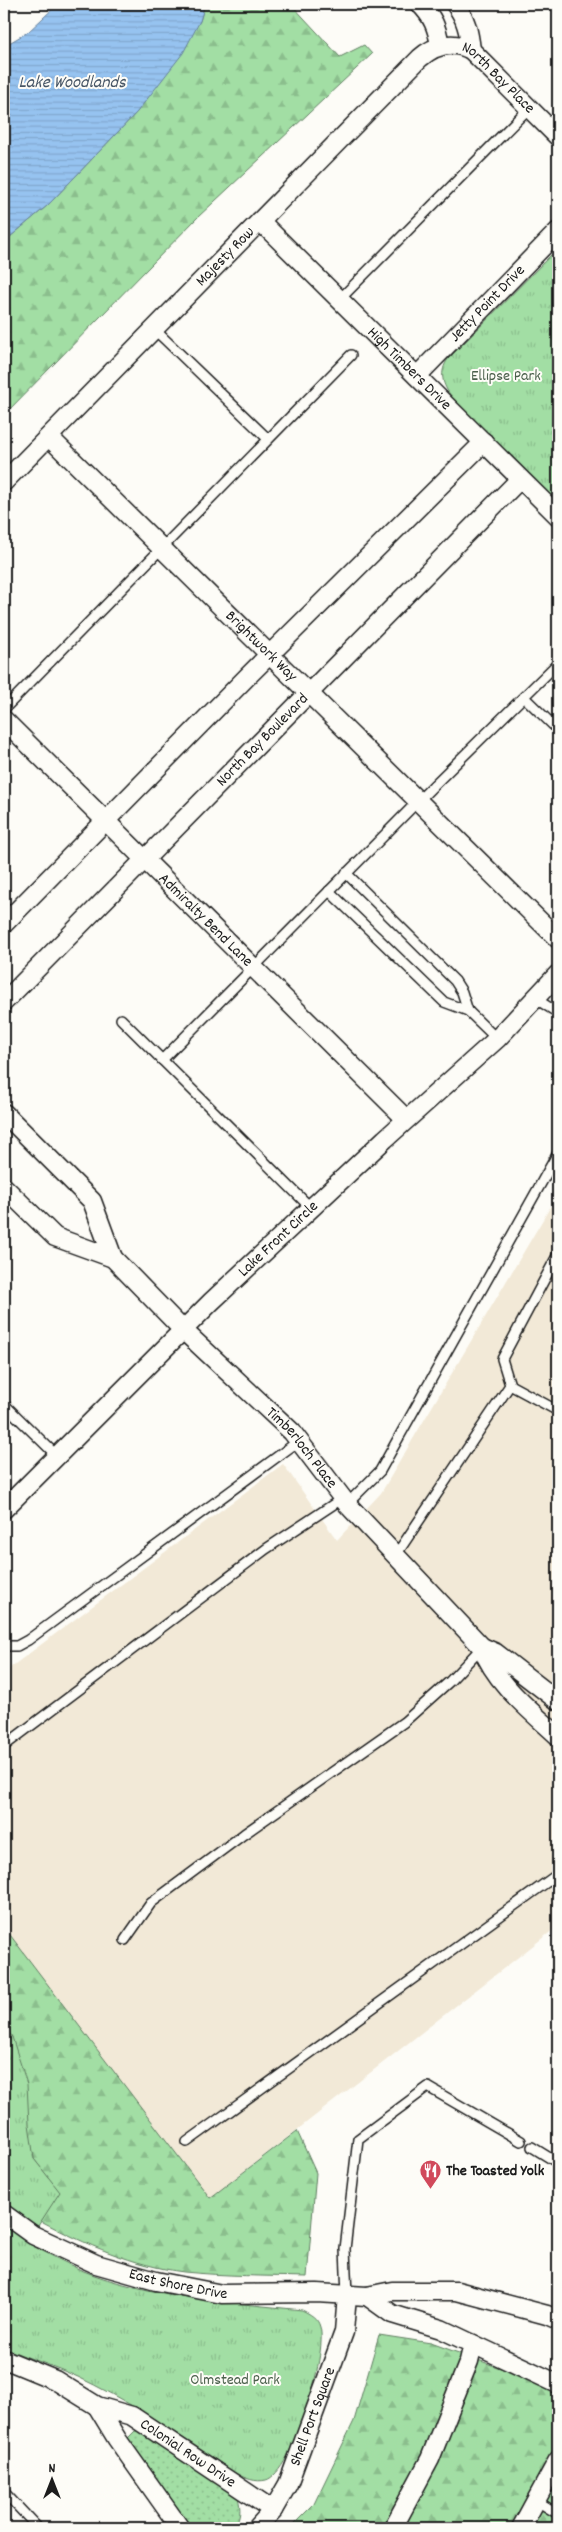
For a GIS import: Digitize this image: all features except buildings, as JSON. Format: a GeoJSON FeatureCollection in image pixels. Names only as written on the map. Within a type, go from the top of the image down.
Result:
{"type":"FeatureCollection","features":[{"type":"Feature","properties":{"kind":"street"},"geometry":{"type":"LineString","coordinates":[[420,4],[430,15],[447,45]]}},
{"type":"Feature","properties":{"kind":"street"},"geometry":{"type":"LineString","coordinates":[[455,4],[463,14],[468,28],[471,50]]}},
{"type":"Feature","properties":{"kind":"street","name":"North Bay Place"},"geometry":{"type":"LineString","coordinates":[[447,45],[471,50],[558,137]]}},
{"type":"Feature","properties":{"kind":"street","name":"Majesty Row"},"geometry":{"type":"LineString","coordinates":[[4,482],[420,58],[447,45]]}},
{"type":"Feature","properties":{"kind":"street","name":"High Timbers Drive"},"geometry":{"type":"LineString","coordinates":[[260,221],[558,516]]}},
{"type":"Feature","properties":{"kind":"street","name":"Jetty Point Drive"},"geometry":{"type":"LineString","coordinates":[[417,376],[558,231]]}},
{"type":"Feature","properties":{"kind":"street","name":"Brightwork Way"},"geometry":{"type":"LineString","coordinates":[[49,437],[558,939]]}},
{"type":"Feature","properties":{"kind":"street"},"geometry":{"type":"LineString","coordinates":[[4,924],[269,655],[484,442]]}},
{"type":"Feature","properties":{"kind":"street","name":"North Bay Boulevard"},"geometry":{"type":"LineString","coordinates":[[4,1002],[520,479]]}},
{"type":"Feature","properties":{"kind":"street","name":"Admiralty Bend Lane"},"geometry":{"type":"LineString","coordinates":[[4,720],[406,1119]]}},
{"type":"Feature","properties":{"kind":"street","name":"Lake Front Circle"},"geometry":{"type":"LineString","coordinates":[[4,1509],[183,1330],[311,1208],[406,1119],[498,1039],[558,974]]}},
{"type":"Feature","properties":{"kind":"street","name":"Timberloch Place"},"geometry":{"type":"LineString","coordinates":[[4,1113],[92,1202],[113,1258],[183,1330],[300,1440],[345,1501],[482,1647],[496,1653],[558,1701]]}},
{"type":"Feature","properties":{"kind":"street","name":"Timberloch Place"},"geometry":{"type":"LineString","coordinates":[[4,1187],[49,1233],[60,1240],[113,1258]]}},
{"type":"Feature","properties":{"kind":"street","name":"Timberloch Place"},"geometry":{"type":"LineString","coordinates":[[482,1647],[486,1660],[500,1680],[558,1736]]}},
{"type":"Feature","properties":{"kind":"street","name":"East Shore Drive"},"geometry":{"type":"LineString","coordinates":[[4,2214],[33,2235],[96,2264],[156,2281],[222,2294],[318,2293],[367,2296],[392,2290],[456,2290],[547,2315],[558,2320]]}},
{"type":"Feature","properties":{"kind":"street","name":"Shell Port Square"},"geometry":{"type":"LineString","coordinates":[[257,2528],[273,2510],[288,2484],[344,2332],[347,2295]]}},
{"type":"Feature","properties":{"kind":"street"},"geometry":{"type":"LineString","coordinates":[[367,2296],[392,2314],[441,2329],[558,2384]]}},
{"type":"Feature","properties":{"kind":"street"},"geometry":{"type":"LineString","coordinates":[[392,2528],[430,2459],[469,2361],[473,2344]]}},
{"type":"Feature","properties":{"kind":"street","name":"Colonial Row Drive"},"geometry":{"type":"LineString","coordinates":[[4,2359],[55,2380],[97,2406],[132,2416],[273,2510]]}},
{"type":"Feature","properties":{"kind":"street","name":"Colonial Row Drive"},"geometry":{"type":"LineString","coordinates":[[97,2406],[117,2439],[180,2528]]}},
{"type":"Feature","properties":{"kind":"street"},"geometry":{"type":"LineString","coordinates":[[521,2528],[558,2460]]}},
{"type":"Feature","properties":{"kind":"lane"},"geometry":{"type":"LineString","coordinates":[[339,300],[529,108]]}},
{"type":"Feature","properties":{"kind":"lane"},"geometry":{"type":"LineString","coordinates":[[153,328],[268,439]]}},
{"type":"Feature","properties":{"kind":"lane"},"geometry":{"type":"LineString","coordinates":[[4,709],[351,356]]}},
{"type":"Feature","properties":{"kind":"lane"},"geometry":{"type":"LineString","coordinates":[[162,1060],[346,873],[558,663]]}},
{"type":"Feature","properties":{"kind":"lane"},"geometry":{"type":"LineString","coordinates":[[524,697],[558,730]]}},
{"type":"Feature","properties":{"kind":"lane"},"geometry":{"type":"LineString","coordinates":[[346,873],[455,981],[462,992],[468,1011]]}},
{"type":"Feature","properties":{"kind":"lane"},"geometry":{"type":"LineString","coordinates":[[329,891],[444,1002],[468,1011],[498,1039]]}},
{"type":"Feature","properties":{"kind":"lane"},"geometry":{"type":"LineString","coordinates":[[536,1000],[558,1013]]}},
{"type":"Feature","properties":{"kind":"lane"},"geometry":{"type":"LineString","coordinates":[[121,1019],[311,1208]]}},
{"type":"Feature","properties":{"kind":"lane"},"geometry":{"type":"LineString","coordinates":[[4,1746],[266,1549],[345,1501],[372,1481],[383,1465],[558,1153]]}},
{"type":"Feature","properties":{"kind":"lane"},"geometry":{"type":"LineString","coordinates":[[558,1254],[502,1358],[510,1385],[558,1411]]}},
{"type":"Feature","properties":{"kind":"lane"},"geometry":{"type":"LineString","coordinates":[[396,1555],[510,1385]]}},
{"type":"Feature","properties":{"kind":"lane"},"geometry":{"type":"LineString","coordinates":[[4,1404],[57,1456]]}},
{"type":"Feature","properties":{"kind":"lane"},"geometry":{"type":"LineString","coordinates":[[4,1646],[17,1646],[28,1640],[300,1440]]}},
{"type":"Feature","properties":{"kind":"lane"},"geometry":{"type":"LineString","coordinates":[[125,1940],[151,1903],[244,1834],[404,1722],[450,1681],[482,1647]]}},
{"type":"Feature","properties":{"kind":"lane"},"geometry":{"type":"LineString","coordinates":[[188,2142],[558,1874]]}},
{"type":"Feature","properties":{"kind":"lane"},"geometry":{"type":"LineString","coordinates":[[347,2295],[345,2249],[358,2139],[428,2087],[521,2141]]}},
{"type":"Feature","properties":{"kind":"lane"},"geometry":{"type":"LineString","coordinates":[[532,2147],[558,2163]]}},
{"type":"Feature","properties":{"kind":"lane"},"geometry":{"type":"LineString","coordinates":[[4,2492],[38,2528]]}},
{"type":"Feature","properties":{"kind":"lane"},"geometry":{"type":"LineString","coordinates":[[536,2501],[558,2514]]}},
{"type":"Feature","properties":{"kind":"shaded area"},"geometry":{"type":"Polygon","coordinates":[[[558,1194],[558,1926],[210,2198],[4,1927],[4,1675],[11,1667],[283,1464],[337,1540],[381,1493],[558,1194]]]}},
{"type":"Feature","properties":{"kind":"green space"},"geometry":{"type":"Polygon","coordinates":[[[205,4],[291,4],[340,57],[364,45],[372,54],[198,217],[4,415],[4,242],[48,205],[137,112],[200,21],[205,4]]]}},
{"type":"Feature","properties":{"kind":"green space","name":"Ellipse Park"},"geometry":{"type":"Polygon","coordinates":[[[558,248],[558,503],[452,397],[444,383],[443,369],[448,359],[558,248]]]}},
{"type":"Feature","properties":{"kind":"green space"},"geometry":{"type":"Polygon","coordinates":[[[4,1927],[210,2198],[297,2131],[316,2173],[307,2277],[246,2276],[165,2269],[110,2253],[41,2221],[59,2192],[34,2159],[12,2037],[4,2026],[4,1927]]]}},
{"type":"Feature","properties":{"kind":"green space","name":"Olmstead Park"},"geometry":{"type":"Polygon","coordinates":[[[4,2026],[12,2037],[27,2084],[29,2124],[34,2159],[60,2192],[27,2243],[81,2270],[135,2287],[190,2298],[302,2310],[316,2319],[320,2327],[321,2341],[319,2361],[306,2411],[287,2457],[276,2472],[266,2480],[258,2481],[243,2477],[161,2424],[95,2385],[4,2348],[4,2026]]]}},
{"type":"Feature","properties":{"kind":"green space"},"geometry":{"type":"Polygon","coordinates":[[[379,2335],[431,2343],[525,2377],[558,2395],[558,2528],[290,2528],[314,2504],[354,2421],[379,2335]]]}},
{"type":"Feature","properties":{"kind":"green space"},"geometry":{"type":"Polygon","coordinates":[[[135,2431],[141,2431],[238,2497],[240,2513],[234,2528],[191,2527],[130,2445],[128,2438],[135,2431]]]}},
{"type":"Feature","properties":{"kind":"water","name":"Lake Woodlands"},"geometry":{"type":"Polygon","coordinates":[[[58,4],[205,4],[200,21],[183,53],[137,112],[48,205],[4,242],[4,46],[28,32],[58,4]]]}},
{"type":"Feature","properties":{"kind":"place","name":"The Toasted Yolk"},"geometry":{"type":"Point","coordinates":[430,2190]}}]}
